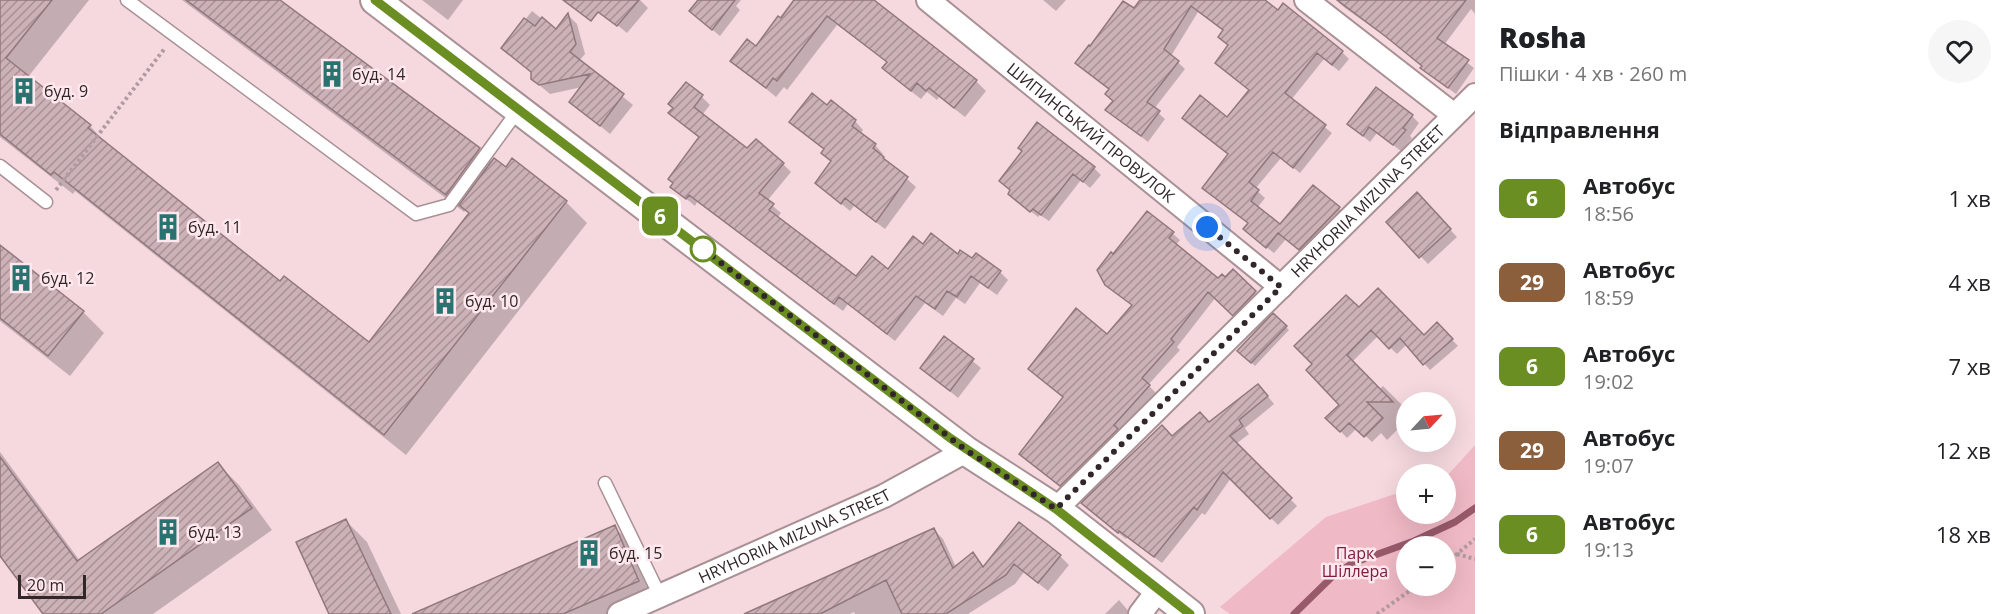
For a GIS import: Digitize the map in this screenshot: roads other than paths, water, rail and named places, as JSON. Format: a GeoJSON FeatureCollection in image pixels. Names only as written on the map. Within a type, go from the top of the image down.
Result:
{"type":"FeatureCollection","features":[{"type":"Feature","properties":{"kind":"street"},"geometry":{"type":"LineString","coordinates":[[375,0],[966,450],[1056,509],[1190,614]]}},
{"type":"Feature","properties":{"kind":"street","name":"ШИПИНСЬКИЙ ПРОВУЛОК"},"geometry":{"type":"LineString","coordinates":[[928,0],[1281,287]]}},
{"type":"Feature","properties":{"kind":"street"},"geometry":{"type":"LineString","coordinates":[[1306,0],[1455,116]]}},
{"type":"Feature","properties":{"kind":"street","name":"HRYHORIIA MIZUNA STREET"},"geometry":{"type":"LineString","coordinates":[[1056,509],[1475,95]]}},
{"type":"Feature","properties":{"kind":"street","name":"HRYHORIIA MIZUNA STREET"},"geometry":{"type":"LineString","coordinates":[[619,614],[884,496],[966,450]]}},
{"type":"Feature","properties":{"kind":"street"},"geometry":{"type":"LineString","coordinates":[[1140,614],[1158,590]]}},
{"type":"Feature","properties":{"kind":"lane"},"geometry":{"type":"LineString","coordinates":[[128,0],[416,214],[449,205],[519,109]]}},
{"type":"Feature","properties":{"kind":"lane"},"geometry":{"type":"LineString","coordinates":[[0,166],[46,202]]}},
{"type":"Feature","properties":{"kind":"lane"},"geometry":{"type":"LineString","coordinates":[[605,483],[660,596]]}},
{"type":"Feature","properties":{"kind":"waterway"},"geometry":{"type":"LineString","coordinates":[[1294,614],[1334,575],[1353,563],[1414,541],[1455,522],[1475,508]]}},
{"type":"Feature","properties":{"kind":"place","name":"буд. 14"},"geometry":{"type":"Point","coordinates":[332,74]}},
{"type":"Feature","properties":{"kind":"place","name":"буд. 9"},"geometry":{"type":"Point","coordinates":[24,91]}},
{"type":"Feature","properties":{"kind":"place","name":"буд. 11"},"geometry":{"type":"Point","coordinates":[168,227]}},
{"type":"Feature","properties":{"kind":"place","name":"буд. 12"},"geometry":{"type":"Point","coordinates":[21,278]}},
{"type":"Feature","properties":{"kind":"place","name":"буд. 10"},"geometry":{"type":"Point","coordinates":[445,301]}},
{"type":"Feature","properties":{"kind":"place","name":"буд. 13"},"geometry":{"type":"Point","coordinates":[168,532]}},
{"type":"Feature","properties":{"kind":"place","name":"буд. 15"},"geometry":{"type":"Point","coordinates":[589,553]}},
{"type":"Feature","properties":{"kind":"park label","name":"Парк Шіллера"},"geometry":{"type":"Point","coordinates":[1355,562]}}]}
